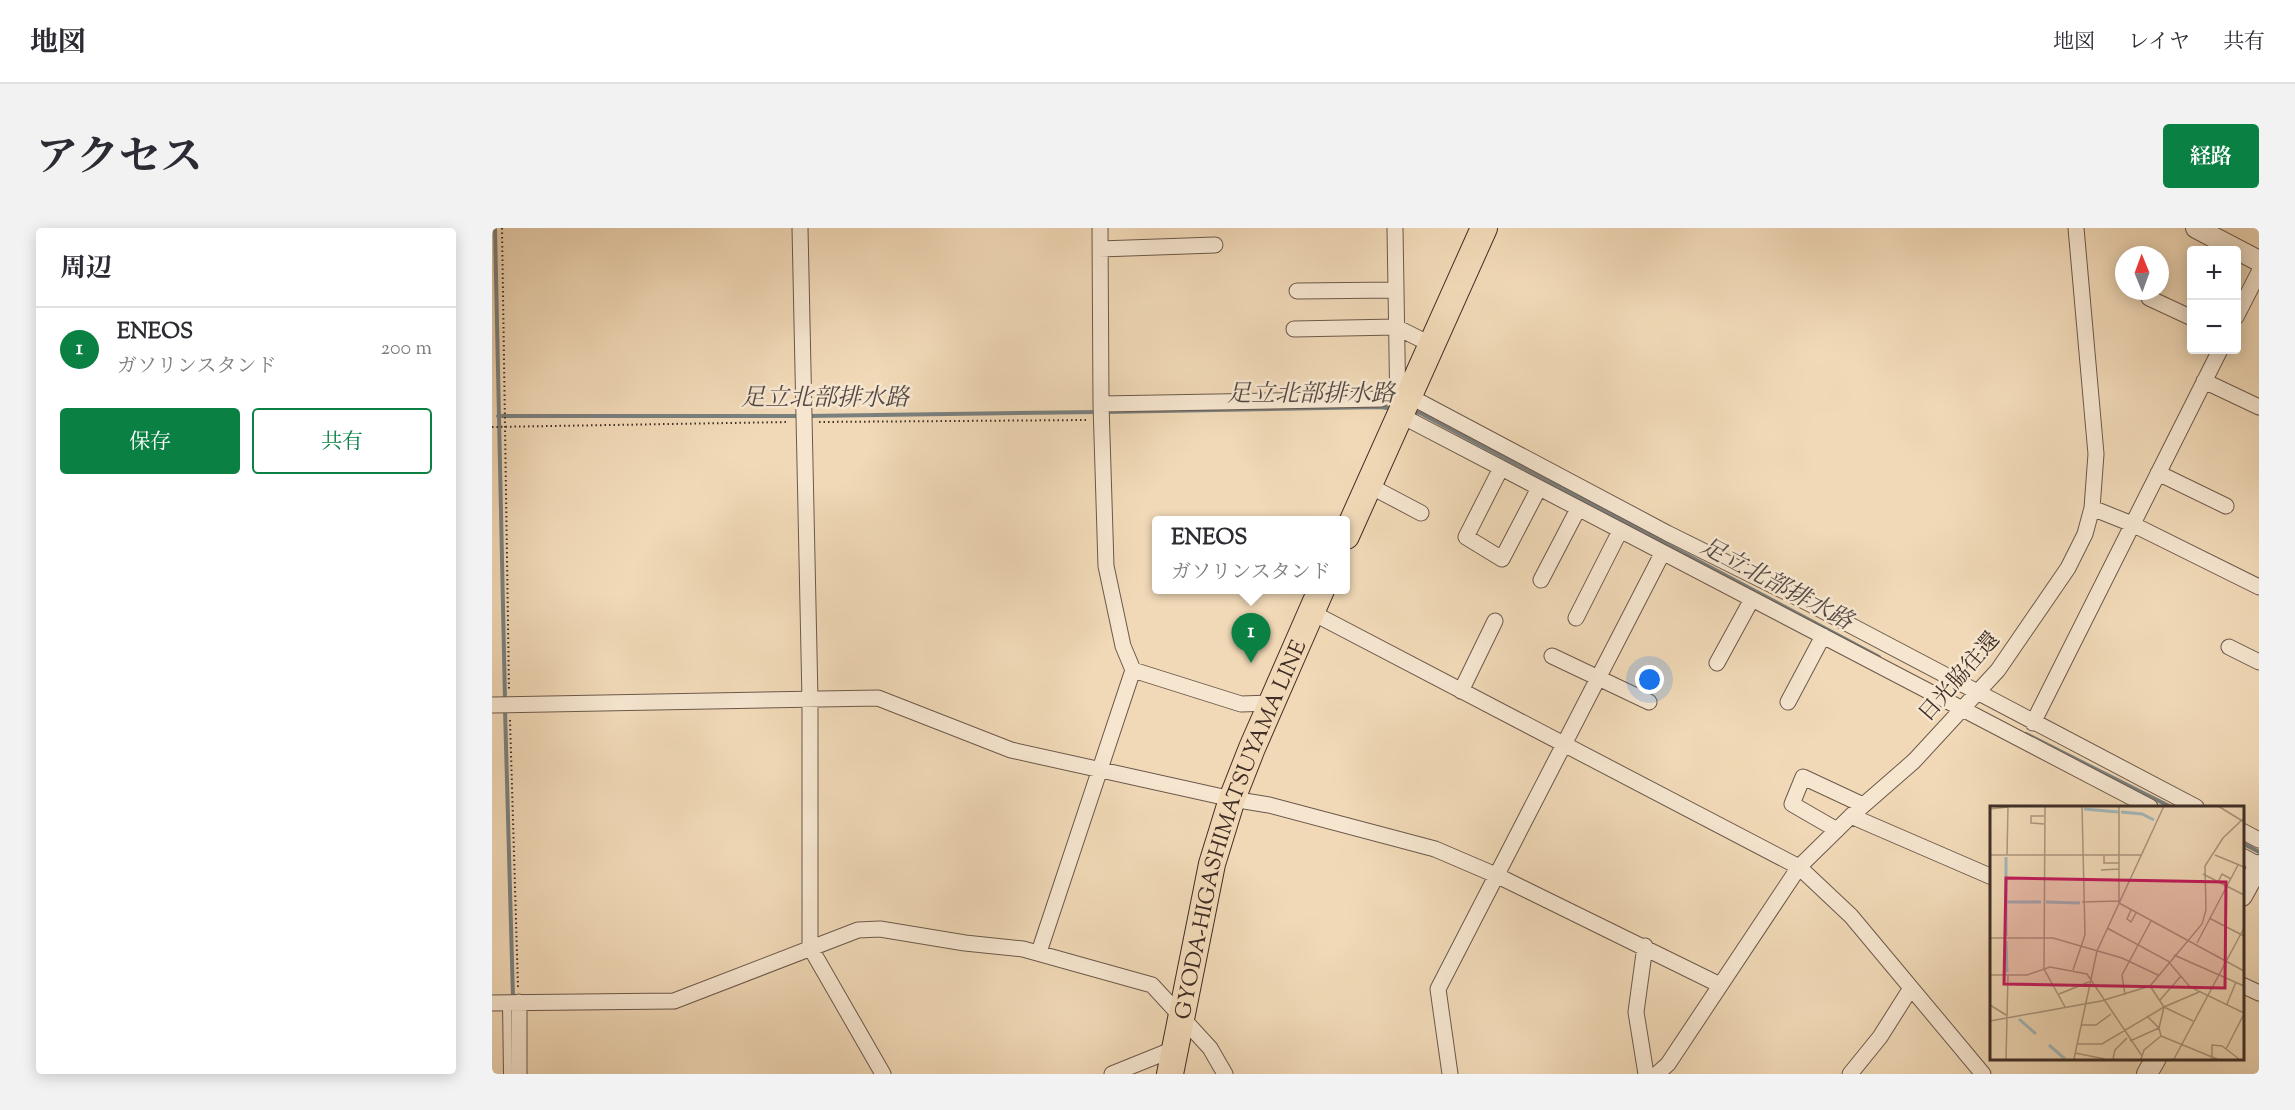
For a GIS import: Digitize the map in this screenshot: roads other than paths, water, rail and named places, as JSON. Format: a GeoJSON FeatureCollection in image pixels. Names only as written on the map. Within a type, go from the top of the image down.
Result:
{"type":"FeatureCollection","features":[{"type":"Feature","properties":{"kind":"main road"},"geometry":{"type":"LineString","coordinates":[[1350,527],[1402,401],[1432,345],[1484,228]]}},
{"type":"Feature","properties":{"kind":"main road","name":"GYODA-HIGASHIMATSUYAMA LINE"},"geometry":{"type":"LineString","coordinates":[[1172,1062],[1212,864],[1232,799],[1316,601]]}},
{"type":"Feature","properties":{"kind":"street"},"geometry":{"type":"LineString","coordinates":[[800,228],[810,700],[810,947],[883,1074]]}},
{"type":"Feature","properties":{"kind":"street"},"geometry":{"type":"LineString","coordinates":[[1039,952],[1132,670],[1123,646],[1106,566],[1101,404],[1100,228]]}},
{"type":"Feature","properties":{"kind":"street"},"geometry":{"type":"LineString","coordinates":[[1395,228],[1396,327],[1402,401]]}},
{"type":"Feature","properties":{"kind":"street","name":"日光脇往還"},"geometry":{"type":"LineString","coordinates":[[1658,1074],[1668,1064],[1799,867],[1851,816],[1914,761],[1998,670],[2068,568],[2085,534],[2092,508],[2096,454],[2076,228]]}},
{"type":"Feature","properties":{"kind":"street"},"geometry":{"type":"LineString","coordinates":[[2196,228],[2259,261]]}},
{"type":"Feature","properties":{"kind":"street"},"geometry":{"type":"LineString","coordinates":[[1100,249],[1215,245]]}},
{"type":"Feature","properties":{"kind":"street"},"geometry":{"type":"LineString","coordinates":[[2241,307],[2259,272]]}},
{"type":"Feature","properties":{"kind":"street"},"geometry":{"type":"LineString","coordinates":[[1297,291],[1396,290]]}},
{"type":"Feature","properties":{"kind":"street"},"geometry":{"type":"LineString","coordinates":[[2153,300],[2187,316]]}},
{"type":"Feature","properties":{"kind":"street"},"geometry":{"type":"LineString","coordinates":[[1294,329],[1396,327],[1432,345]]}},
{"type":"Feature","properties":{"kind":"street"},"geometry":{"type":"LineString","coordinates":[[2033,723],[2218,354]]}},
{"type":"Feature","properties":{"kind":"street"},"geometry":{"type":"LineString","coordinates":[[2204,381],[2259,407]]}},
{"type":"Feature","properties":{"kind":"street"},"geometry":{"type":"LineString","coordinates":[[1101,404],[1381,399],[1402,401],[1812,605],[1977,694],[2194,806]]}},
{"type":"Feature","properties":{"kind":"street"},"geometry":{"type":"LineString","coordinates":[[1402,401],[1502,468],[1662,554],[2148,806]]}},
{"type":"Feature","properties":{"kind":"street"},"geometry":{"type":"LineString","coordinates":[[1502,468],[1466,537],[1502,559],[1539,488]]}},
{"type":"Feature","properties":{"kind":"street"},"geometry":{"type":"LineString","coordinates":[[2158,473],[2226,506]]}},
{"type":"Feature","properties":{"kind":"street"},"geometry":{"type":"LineString","coordinates":[[1368,486],[1421,513]]}},
{"type":"Feature","properties":{"kind":"street"},"geometry":{"type":"LineString","coordinates":[[2092,508],[2132,524],[2259,587]]}},
{"type":"Feature","properties":{"kind":"street"},"geometry":{"type":"LineString","coordinates":[[1540,580],[1578,509]]}},
{"type":"Feature","properties":{"kind":"street"},"geometry":{"type":"LineString","coordinates":[[1576,618],[1620,531]]}},
{"type":"Feature","properties":{"kind":"street"},"geometry":{"type":"LineString","coordinates":[[1450,1074],[1438,989],[1662,554]]}},
{"type":"Feature","properties":{"kind":"street"},"geometry":{"type":"LineString","coordinates":[[1717,663],[1752,599]]}},
{"type":"Feature","properties":{"kind":"street"},"geometry":{"type":"LineString","coordinates":[[1316,601],[1461,692],[1799,867],[1851,916],[1983,1074]]}},
{"type":"Feature","properties":{"kind":"street"},"geometry":{"type":"LineString","coordinates":[[1461,692],[1495,621]]}},
{"type":"Feature","properties":{"kind":"street"},"geometry":{"type":"LineString","coordinates":[[1788,702],[1823,636]]}},
{"type":"Feature","properties":{"kind":"street"},"geometry":{"type":"LineString","coordinates":[[2229,647],[2259,662]]}},
{"type":"Feature","properties":{"kind":"street"},"geometry":{"type":"LineString","coordinates":[[1552,656],[1649,702]]}},
{"type":"Feature","properties":{"kind":"street"},"geometry":{"type":"LineString","coordinates":[[1132,670],[1241,704],[1271,703]]}},
{"type":"Feature","properties":{"kind":"street"},"geometry":{"type":"LineString","coordinates":[[492,705],[878,698],[1011,750],[1280,808],[1435,849],[1498,876],[1645,946],[1720,985]]}},
{"type":"Feature","properties":{"kind":"street"},"geometry":{"type":"LineString","coordinates":[[1837,830],[1792,804],[1803,777],[1863,805]]}},
{"type":"Feature","properties":{"kind":"street"},"geometry":{"type":"LineString","coordinates":[[1851,816],[1990,876]]}},
{"type":"Feature","properties":{"kind":"street"},"geometry":{"type":"LineString","coordinates":[[2244,832],[2259,840]]}},
{"type":"Feature","properties":{"kind":"street"},"geometry":{"type":"LineString","coordinates":[[2244,857],[2259,865],[2244,892]]}},
{"type":"Feature","properties":{"kind":"street"},"geometry":{"type":"LineString","coordinates":[[519,1074],[506,1002],[674,1001],[858,930],[880,929],[1039,952],[1152,985],[1210,1048],[1225,1074]]}},
{"type":"Feature","properties":{"kind":"street"},"geometry":{"type":"LineString","coordinates":[[1645,946],[1636,1012],[1646,1074]]}},
{"type":"Feature","properties":{"kind":"street"},"geometry":{"type":"LineString","coordinates":[[2244,986],[2259,993]]}},
{"type":"Feature","properties":{"kind":"street"},"geometry":{"type":"LineString","coordinates":[[1850,1074],[1881,1037],[1911,988]]}},
{"type":"Feature","properties":{"kind":"street"},"geometry":{"type":"LineString","coordinates":[[2147,1074],[2155,1059]]}},
{"type":"Feature","properties":{"kind":"street"},"geometry":{"type":"LineString","coordinates":[[1112,1074],[1172,1062]]}},
{"type":"Feature","properties":{"kind":"lane"},"geometry":{"type":"LineString","coordinates":[[506,1002],[508,1074]]}},
{"type":"Feature","properties":{"kind":"waterway","name":"足立北部排水路"},"geometry":{"type":"LineString","coordinates":[[495,228],[505,701]]}},
{"type":"Feature","properties":{"kind":"waterway","name":"足立北部排水路"},"geometry":{"type":"LineString","coordinates":[[1104,412],[1380,407],[1394,409]]}},
{"type":"Feature","properties":{"kind":"waterway","name":"足立北部排水路"},"geometry":{"type":"LineString","coordinates":[[807,416],[1097,412]]}},
{"type":"Feature","properties":{"kind":"waterway","name":"足立北部排水路"},"geometry":{"type":"LineString","coordinates":[[1413,412],[1420,413],[1879,657]]}},
{"type":"Feature","properties":{"kind":"waterway","name":"足立北部排水路"},"geometry":{"type":"LineString","coordinates":[[498,416],[800,416]]}},
{"type":"Feature","properties":{"kind":"waterway","name":"足立北部排水路"},"geometry":{"type":"LineString","coordinates":[[505,709],[513,998]]}},
{"type":"Feature","properties":{"kind":"waterway","name":"足立北部排水路"},"geometry":{"type":"LineString","coordinates":[[2026,734],[2169,806]]}},
{"type":"Feature","properties":{"kind":"waterway","name":"足立北部排水路"},"geometry":{"type":"LineString","coordinates":[[2244,844],[2259,852]]}},
{"type":"Feature","properties":{"kind":"place","name":"ENEOS"},"geometry":{"type":"Point","coordinates":[1251,663]}}]}
